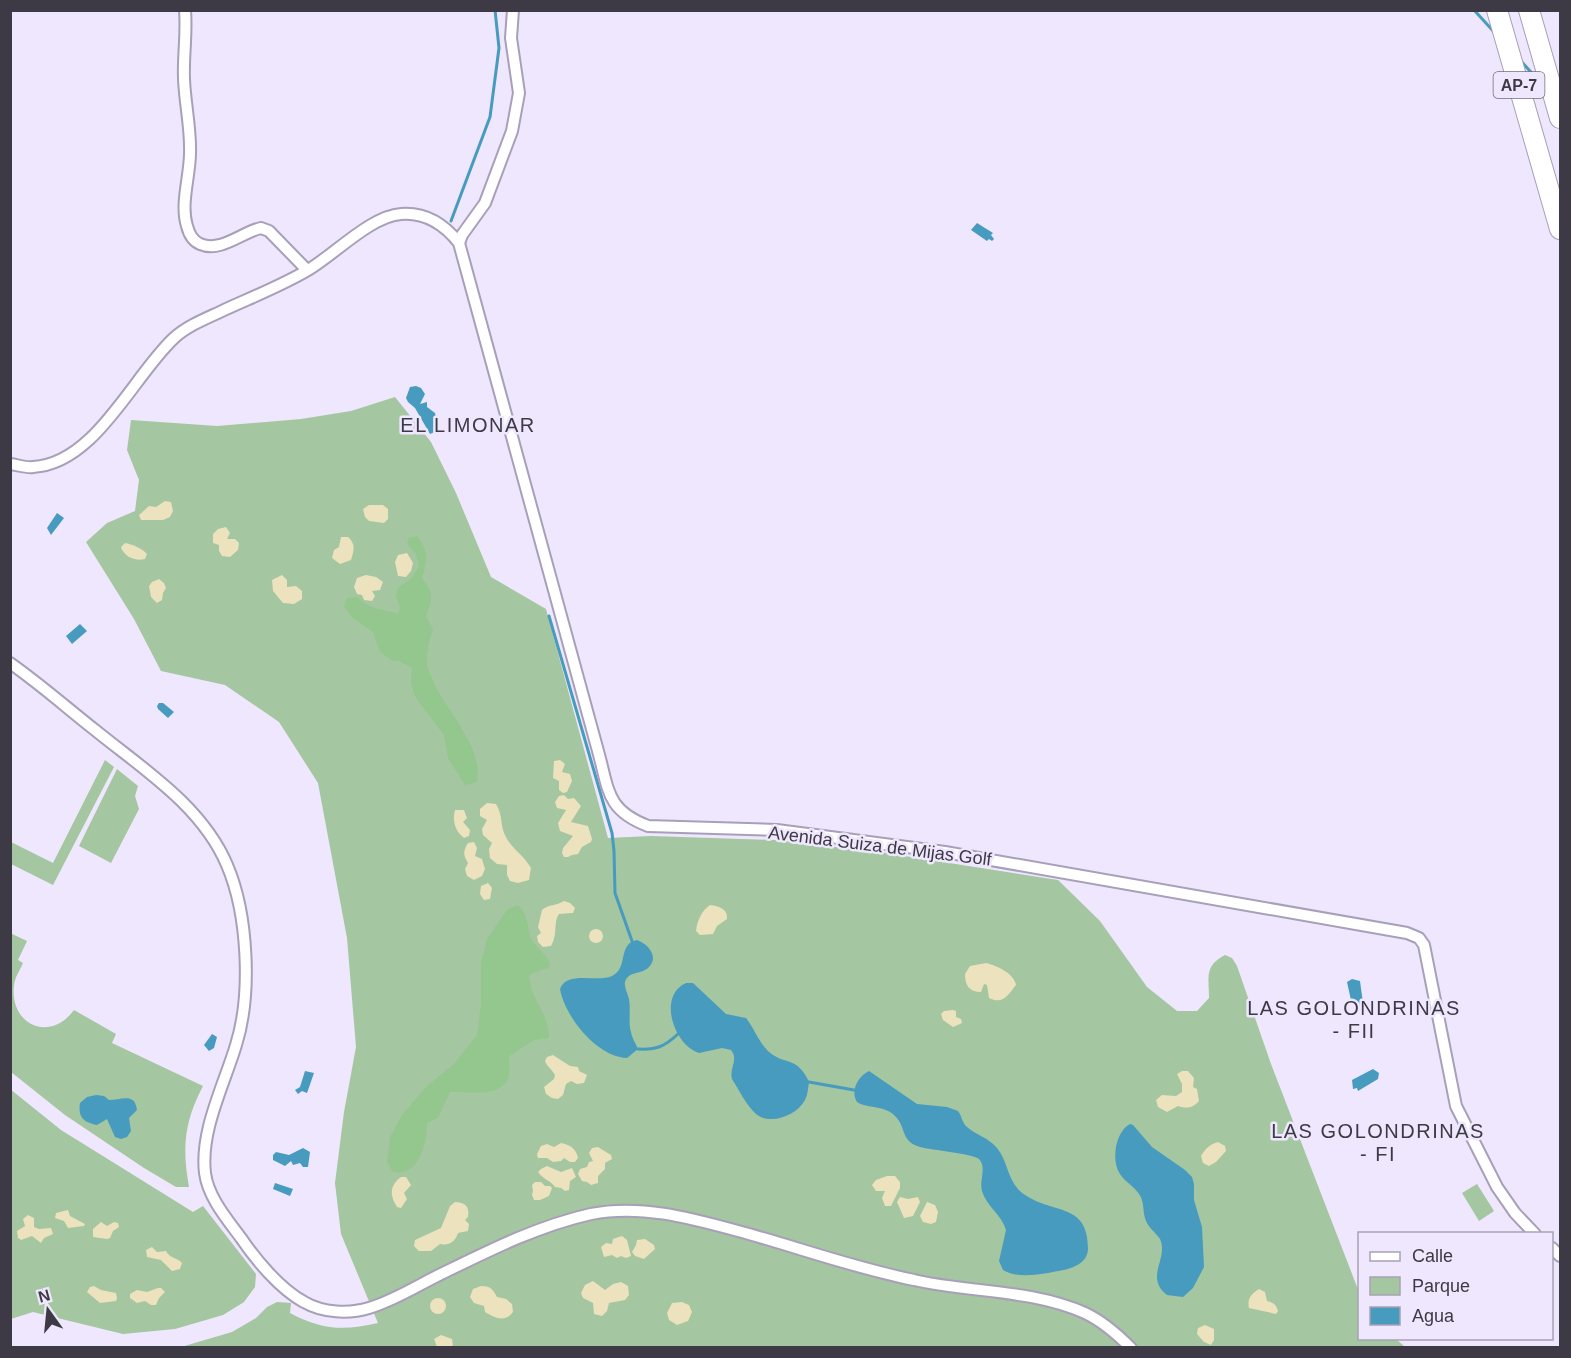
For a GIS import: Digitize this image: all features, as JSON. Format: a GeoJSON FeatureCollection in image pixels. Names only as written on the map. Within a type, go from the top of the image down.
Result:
{"type":"FeatureCollection","features":[{"type":"Feature","properties":{"kind":"highway","name":"AP-7"},"geometry":{"type":"LineString","coordinates":[[1497,10],[1560,229]]}},
{"type":"Feature","properties":{"kind":"highway","name":"AP-7"},"geometry":{"type":"LineString","coordinates":[[1529,10],[1560,118]]}},
{"type":"Feature","properties":{"kind":"street"},"geometry":{"type":"LineString","coordinates":[[10,464],[32,468],[71,456],[98,429],[174,338],[199,322],[307,270],[269,231],[261,228],[214,246],[201,244],[192,238],[186,225],[185,203],[191,151],[184,83],[183,56],[187,29],[185,10]]}},
{"type":"Feature","properties":{"kind":"street"},"geometry":{"type":"LineString","coordinates":[[459,243],[485,203],[512,131],[519,93],[512,38],[513,10]]}},
{"type":"Feature","properties":{"kind":"street","name":"Avenida Suiza de Mijas Golf"},"geometry":{"type":"LineString","coordinates":[[307,270],[382,218],[399,214],[423,216],[436,221],[459,243],[610,796],[618,809],[632,820],[648,826],[777,830],[945,852],[1407,933],[1419,938],[1424,945],[1456,1106],[1497,1187],[1515,1213],[1534,1232]]}},
{"type":"Feature","properties":{"kind":"street"},"geometry":{"type":"LineString","coordinates":[[10,663],[190,809],[211,836],[227,865],[236,894],[245,942],[244,1008],[238,1039],[204,1143],[205,1177],[218,1206],[254,1257],[303,1302],[323,1310],[347,1312],[368,1309],[506,1243],[546,1228],[592,1214],[645,1211],[706,1222],[908,1279],[1018,1295],[1054,1303],[1084,1313],[1102,1323],[1131,1347]]}},
{"type":"Feature","properties":{"kind":"green space"},"geometry":{"type":"Polygon","coordinates":[[[395,397],[431,442],[456,493],[491,577],[546,609],[608,838],[651,836],[775,840],[879,852],[1058,880],[1100,921],[1147,987],[1177,1011],[1197,1011],[1209,998],[1209,973],[1214,963],[1225,955],[1232,958],[1237,966],[1271,1064],[1358,1289],[1358,1340],[1397,1340],[1405,1347],[181,1347],[232,1332],[277,1302],[291,1303],[290,1313],[323,1326],[344,1328],[378,1323],[341,1234],[335,1183],[344,1112],[356,1047],[347,938],[318,783],[279,722],[225,685],[161,671],[134,619],[86,542],[107,523],[135,511],[139,480],[127,450],[131,420],[217,426],[301,419],[351,411],[395,397]]]}},
{"type":"Feature","properties":{"kind":"green space"},"geometry":{"type":"Polygon","coordinates":[[[417,536],[424,546],[426,556],[422,578],[431,596],[426,616],[433,629],[427,652],[428,667],[440,694],[470,743],[478,769],[477,782],[465,785],[448,758],[444,735],[416,698],[411,684],[412,668],[399,661],[393,661],[380,652],[373,632],[354,619],[344,607],[347,598],[358,597],[372,607],[398,614],[400,608],[396,597],[398,588],[412,578],[419,566],[416,554],[407,544],[409,538],[417,536]]]}},
{"type":"Feature","properties":{"kind":"green space"},"geometry":{"type":"Polygon","coordinates":[[[105,760],[114,767],[53,885],[11,864],[11,842],[53,863],[105,760]]]}},
{"type":"Feature","properties":{"kind":"green space"},"geometry":{"type":"Polygon","coordinates":[[[117,769],[138,786],[135,796],[139,809],[111,863],[79,846],[117,769]]]}},
{"type":"Feature","properties":{"kind":"green space"},"geometry":{"type":"Polygon","coordinates":[[[518,905],[525,914],[532,940],[545,955],[550,967],[529,975],[530,984],[546,1021],[549,1038],[534,1040],[509,1056],[509,1075],[506,1083],[500,1088],[484,1092],[450,1092],[438,1118],[427,1123],[420,1157],[409,1169],[393,1172],[387,1162],[390,1137],[402,1115],[428,1085],[453,1065],[477,1035],[481,1004],[481,964],[487,939],[507,910],[518,905]]]}},
{"type":"Feature","properties":{"kind":"green space"},"geometry":{"type":"Polygon","coordinates":[[[10,933],[27,941],[18,960],[23,963],[14,985],[14,999],[24,1019],[33,1025],[54,1026],[74,1010],[116,1034],[112,1043],[203,1086],[192,1111],[186,1135],[189,1187],[176,1187],[144,1168],[65,1115],[11,1072],[10,933]]]}},
{"type":"Feature","properties":{"kind":"green space"},"geometry":{"type":"Polygon","coordinates":[[[10,1089],[61,1130],[193,1212],[203,1206],[256,1274],[255,1287],[244,1302],[223,1315],[175,1329],[123,1334],[33,1312],[11,1319],[10,1089]]]}},
{"type":"Feature","properties":{"kind":"green space"},"geometry":{"type":"Polygon","coordinates":[[[1477,1184],[1494,1211],[1479,1221],[1462,1193],[1477,1184]]]}},
{"type":"Feature","properties":{"kind":"sand"},"geometry":{"type":"Polygon","coordinates":[[[165,501],[171,502],[173,511],[170,517],[163,520],[141,520],[139,515],[149,506],[156,507],[165,501]]]}},
{"type":"Feature","properties":{"kind":"sand"},"geometry":{"type":"Polygon","coordinates":[[[369,505],[383,505],[388,509],[388,519],[384,523],[369,521],[363,509],[369,505]]]}},
{"type":"Feature","properties":{"kind":"sand"},"geometry":{"type":"Polygon","coordinates":[[[226,527],[230,533],[227,539],[235,539],[239,543],[238,550],[230,557],[222,556],[219,545],[213,543],[213,534],[218,529],[226,527]]]}},
{"type":"Feature","properties":{"kind":"sand"},"geometry":{"type":"Polygon","coordinates":[[[341,537],[348,537],[354,547],[351,560],[340,564],[332,558],[334,550],[339,547],[341,537]]]}},
{"type":"Feature","properties":{"kind":"sand"},"geometry":{"type":"Polygon","coordinates":[[[125,543],[145,552],[147,554],[145,559],[138,560],[127,556],[121,547],[125,543]]]}},
{"type":"Feature","properties":{"kind":"sand"},"geometry":{"type":"Polygon","coordinates":[[[407,553],[413,563],[411,571],[406,577],[398,576],[395,562],[398,555],[407,553]]]}},
{"type":"Feature","properties":{"kind":"sand"},"geometry":{"type":"Polygon","coordinates":[[[282,575],[287,580],[287,587],[296,586],[302,591],[302,599],[294,604],[283,603],[273,591],[272,580],[282,575]]]}},
{"type":"Feature","properties":{"kind":"sand"},"geometry":{"type":"Polygon","coordinates":[[[366,575],[376,577],[383,582],[380,590],[372,591],[375,596],[372,601],[364,600],[362,595],[357,594],[354,587],[357,578],[366,575]]]}},
{"type":"Feature","properties":{"kind":"sand"},"geometry":{"type":"Polygon","coordinates":[[[159,579],[166,588],[162,600],[157,603],[151,597],[149,586],[159,579]]]}},
{"type":"Feature","properties":{"kind":"sand"},"geometry":{"type":"Polygon","coordinates":[[[560,760],[565,764],[562,772],[570,774],[572,781],[567,792],[563,793],[559,790],[559,781],[553,778],[554,761],[560,760]]]}},
{"type":"Feature","properties":{"kind":"sand"},"geometry":{"type":"Polygon","coordinates":[[[564,795],[568,799],[574,798],[581,806],[571,822],[588,826],[592,839],[582,847],[578,854],[568,857],[564,857],[563,848],[573,836],[560,831],[558,823],[566,810],[557,808],[555,802],[559,796],[564,795]]]}},
{"type":"Feature","properties":{"kind":"sand"},"geometry":{"type":"Polygon","coordinates":[[[487,803],[496,804],[507,838],[531,868],[529,880],[518,883],[510,881],[507,875],[507,865],[497,864],[490,858],[489,849],[492,843],[483,835],[482,829],[487,820],[480,816],[480,809],[487,803]]]}},
{"type":"Feature","properties":{"kind":"sand"},"geometry":{"type":"Polygon","coordinates":[[[455,810],[464,810],[467,818],[463,822],[470,830],[469,836],[464,838],[456,829],[455,810]]]}},
{"type":"Feature","properties":{"kind":"sand"},"geometry":{"type":"Polygon","coordinates":[[[474,842],[477,848],[475,856],[482,859],[485,869],[482,876],[474,880],[467,876],[465,869],[468,863],[464,853],[468,843],[474,842]]]}},
{"type":"Feature","properties":{"kind":"sand"},"geometry":{"type":"Polygon","coordinates":[[[488,883],[492,888],[490,899],[484,900],[480,894],[481,886],[488,883]]]}},
{"type":"Feature","properties":{"kind":"sand"},"geometry":{"type":"Polygon","coordinates":[[[564,901],[575,908],[573,913],[559,914],[553,942],[551,946],[543,947],[538,942],[537,936],[541,933],[538,927],[542,910],[564,901]]]}},
{"type":"Feature","properties":{"kind":"sand"},"geometry":{"type":"Polygon","coordinates":[[[710,905],[722,909],[727,919],[717,926],[713,934],[700,935],[696,931],[697,923],[702,913],[710,905]]]}},
{"type":"Feature","properties":{"kind":"sand"},"geometry":{"type":"Polygon","coordinates":[[[593,929],[599,929],[603,936],[599,943],[593,943],[589,939],[589,933],[593,929]]]}},
{"type":"Feature","properties":{"kind":"sand"},"geometry":{"type":"Polygon","coordinates":[[[986,963],[1004,971],[1015,981],[1016,985],[1002,1000],[989,998],[987,985],[984,984],[981,992],[973,991],[967,985],[965,974],[970,966],[986,963]]]}},
{"type":"Feature","properties":{"kind":"sand"},"geometry":{"type":"Polygon","coordinates":[[[944,1011],[956,1011],[956,1017],[961,1019],[962,1023],[953,1027],[943,1020],[941,1014],[944,1011]]]}},
{"type":"Feature","properties":{"kind":"sand"},"geometry":{"type":"Polygon","coordinates":[[[553,1055],[570,1066],[578,1067],[579,1071],[587,1075],[584,1083],[577,1084],[571,1081],[566,1084],[563,1095],[558,1099],[546,1094],[544,1087],[554,1079],[555,1075],[545,1061],[547,1057],[553,1055]]]}},
{"type":"Feature","properties":{"kind":"sand"},"geometry":{"type":"Polygon","coordinates":[[[1188,1071],[1194,1078],[1193,1087],[1197,1089],[1199,1101],[1187,1108],[1178,1106],[1167,1112],[1158,1107],[1156,1100],[1162,1095],[1176,1096],[1182,1092],[1182,1084],[1177,1074],[1188,1071]]]}},
{"type":"Feature","properties":{"kind":"sand"},"geometry":{"type":"Polygon","coordinates":[[[1218,1142],[1225,1146],[1226,1151],[1209,1166],[1203,1163],[1201,1156],[1203,1153],[1210,1145],[1218,1142]]]}},
{"type":"Feature","properties":{"kind":"sand"},"geometry":{"type":"Polygon","coordinates":[[[561,1143],[574,1149],[578,1158],[575,1162],[564,1158],[553,1162],[547,1158],[538,1158],[537,1154],[541,1146],[547,1144],[554,1147],[561,1143]]]}},
{"type":"Feature","properties":{"kind":"sand"},"geometry":{"type":"Polygon","coordinates":[[[598,1147],[611,1155],[612,1159],[605,1163],[605,1169],[598,1176],[598,1183],[591,1185],[582,1181],[578,1174],[580,1169],[587,1167],[589,1162],[593,1161],[589,1153],[592,1148],[598,1147]]]}},
{"type":"Feature","properties":{"kind":"sand"},"geometry":{"type":"Polygon","coordinates":[[[547,1166],[561,1172],[572,1168],[576,1177],[570,1181],[569,1190],[565,1191],[555,1187],[540,1175],[538,1172],[547,1166]]]}},
{"type":"Feature","properties":{"kind":"sand"},"geometry":{"type":"Polygon","coordinates":[[[895,1176],[900,1182],[900,1188],[891,1206],[885,1206],[882,1198],[885,1191],[876,1191],[872,1185],[876,1180],[895,1176]]]}},
{"type":"Feature","properties":{"kind":"sand"},"geometry":{"type":"Polygon","coordinates":[[[401,1177],[406,1177],[411,1185],[404,1193],[407,1199],[401,1208],[397,1207],[392,1190],[401,1177]]]}},
{"type":"Feature","properties":{"kind":"sand"},"geometry":{"type":"Polygon","coordinates":[[[535,1182],[541,1182],[552,1188],[549,1196],[534,1200],[532,1185],[535,1182]]]}},
{"type":"Feature","properties":{"kind":"sand"},"geometry":{"type":"Polygon","coordinates":[[[900,1197],[908,1199],[918,1197],[920,1202],[913,1216],[904,1218],[897,1202],[900,1197]]]}},
{"type":"Feature","properties":{"kind":"sand"},"geometry":{"type":"Polygon","coordinates":[[[455,1202],[464,1204],[467,1208],[468,1217],[465,1220],[469,1224],[468,1231],[458,1233],[449,1244],[440,1244],[431,1251],[419,1251],[414,1246],[415,1240],[441,1228],[450,1206],[455,1202]]]}},
{"type":"Feature","properties":{"kind":"sand"},"geometry":{"type":"Polygon","coordinates":[[[927,1202],[935,1205],[938,1212],[936,1222],[931,1224],[923,1222],[920,1216],[927,1202]]]}},
{"type":"Feature","properties":{"kind":"sand"},"geometry":{"type":"Polygon","coordinates":[[[68,1210],[70,1216],[85,1224],[84,1226],[68,1228],[64,1221],[55,1218],[56,1213],[68,1210]]]}},
{"type":"Feature","properties":{"kind":"sand"},"geometry":{"type":"Polygon","coordinates":[[[28,1215],[34,1218],[34,1227],[51,1228],[53,1234],[44,1238],[41,1243],[32,1236],[21,1240],[18,1238],[17,1231],[25,1226],[23,1219],[28,1215]]]}},
{"type":"Feature","properties":{"kind":"sand"},"geometry":{"type":"Polygon","coordinates":[[[101,1222],[107,1226],[114,1222],[118,1223],[119,1227],[113,1231],[110,1238],[93,1237],[93,1229],[101,1222]]]}},
{"type":"Feature","properties":{"kind":"sand"},"geometry":{"type":"Polygon","coordinates":[[[622,1236],[627,1240],[631,1256],[626,1258],[621,1256],[617,1258],[612,1255],[604,1257],[601,1247],[606,1243],[612,1244],[613,1239],[622,1236]]]}},
{"type":"Feature","properties":{"kind":"sand"},"geometry":{"type":"Polygon","coordinates":[[[645,1239],[654,1245],[655,1249],[644,1259],[635,1256],[632,1252],[637,1240],[645,1239]]]}},
{"type":"Feature","properties":{"kind":"sand"},"geometry":{"type":"Polygon","coordinates":[[[152,1247],[157,1252],[166,1251],[180,1261],[182,1263],[180,1269],[172,1271],[161,1260],[147,1257],[146,1250],[152,1247]]]}},
{"type":"Feature","properties":{"kind":"sand"},"geometry":{"type":"Polygon","coordinates":[[[593,1281],[605,1290],[621,1282],[628,1286],[629,1295],[625,1300],[609,1303],[607,1311],[602,1316],[594,1314],[593,1303],[583,1298],[581,1293],[585,1285],[593,1281]]]}},
{"type":"Feature","properties":{"kind":"sand"},"geometry":{"type":"Polygon","coordinates":[[[94,1286],[116,1293],[116,1301],[100,1303],[87,1292],[90,1287],[94,1286]]]}},
{"type":"Feature","properties":{"kind":"sand"},"geometry":{"type":"Polygon","coordinates":[[[481,1286],[489,1287],[497,1297],[506,1299],[512,1304],[513,1312],[507,1317],[496,1318],[485,1312],[484,1306],[474,1303],[470,1297],[473,1289],[481,1286]]]}},
{"type":"Feature","properties":{"kind":"sand"},"geometry":{"type":"Polygon","coordinates":[[[158,1288],[165,1292],[156,1305],[145,1301],[137,1303],[130,1298],[130,1294],[137,1290],[147,1292],[158,1288]]]}},
{"type":"Feature","properties":{"kind":"sand"},"geometry":{"type":"Polygon","coordinates":[[[1259,1289],[1265,1292],[1267,1301],[1275,1305],[1278,1311],[1276,1314],[1249,1308],[1250,1297],[1259,1289]]]}},
{"type":"Feature","properties":{"kind":"sand"},"geometry":{"type":"Polygon","coordinates":[[[438,1298],[446,1306],[438,1314],[430,1306],[438,1298]]]}},
{"type":"Feature","properties":{"kind":"sand"},"geometry":{"type":"Polygon","coordinates":[[[682,1302],[689,1305],[692,1312],[688,1321],[677,1325],[669,1320],[667,1313],[672,1303],[682,1302]]]}},
{"type":"Feature","properties":{"kind":"sand"},"geometry":{"type":"Polygon","coordinates":[[[1205,1325],[1214,1329],[1214,1340],[1211,1345],[1204,1342],[1197,1334],[1198,1328],[1205,1325]]]}},
{"type":"Feature","properties":{"kind":"sand"},"geometry":{"type":"Polygon","coordinates":[[[441,1335],[452,1339],[453,1345],[437,1347],[434,1339],[441,1335]]]}},
{"type":"Feature","properties":{"kind":"water"},"geometry":{"type":"Polygon","coordinates":[[[977,223],[993,233],[992,241],[989,239],[987,241],[971,230],[977,223]]]}},
{"type":"Feature","properties":{"kind":"water"},"geometry":{"type":"Polygon","coordinates":[[[410,387],[421,388],[425,394],[420,404],[427,402],[427,407],[435,413],[439,430],[430,434],[415,408],[406,398],[410,387]]]}},
{"type":"Feature","properties":{"kind":"water"},"geometry":{"type":"Polygon","coordinates":[[[57,513],[64,518],[51,535],[47,528],[57,513]]]}},
{"type":"Feature","properties":{"kind":"water"},"geometry":{"type":"Polygon","coordinates":[[[80,624],[87,631],[72,644],[66,636],[80,624]]]}},
{"type":"Feature","properties":{"kind":"water"},"geometry":{"type":"Polygon","coordinates":[[[159,703],[163,703],[174,712],[168,718],[158,709],[159,703]]]}},
{"type":"Feature","properties":{"kind":"water"},"geometry":{"type":"Polygon","coordinates":[[[637,940],[651,951],[653,960],[648,968],[632,974],[625,982],[630,1003],[630,1028],[638,1049],[627,1058],[605,1051],[584,1034],[568,1011],[560,989],[564,983],[576,978],[612,976],[620,968],[627,946],[637,940]]]}},
{"type":"Feature","properties":{"kind":"water"},"geometry":{"type":"Polygon","coordinates":[[[1352,979],[1360,981],[1363,1003],[1357,1008],[1352,1005],[1347,982],[1352,979]]]}},
{"type":"Feature","properties":{"kind":"water"},"geometry":{"type":"Polygon","coordinates":[[[686,983],[693,983],[726,1014],[746,1018],[768,1051],[800,1068],[809,1082],[805,1100],[796,1110],[776,1119],[756,1114],[732,1079],[734,1057],[731,1050],[722,1048],[699,1053],[682,1041],[672,1020],[671,1009],[672,998],[677,989],[686,983]]]}},
{"type":"Feature","properties":{"kind":"water"},"geometry":{"type":"Polygon","coordinates":[[[212,1034],[217,1037],[214,1048],[209,1051],[204,1045],[212,1034]]]}},
{"type":"Feature","properties":{"kind":"water"},"geometry":{"type":"Polygon","coordinates":[[[1373,1069],[1379,1073],[1378,1079],[1358,1091],[1357,1088],[1353,1089],[1352,1080],[1373,1069]]]}},
{"type":"Feature","properties":{"kind":"water"},"geometry":{"type":"Polygon","coordinates":[[[305,1071],[314,1073],[307,1093],[302,1091],[298,1094],[295,1090],[300,1087],[305,1071]]]}},
{"type":"Feature","properties":{"kind":"water"},"geometry":{"type":"Polygon","coordinates":[[[869,1071],[917,1104],[947,1107],[958,1111],[967,1127],[990,1142],[1001,1153],[1013,1182],[1021,1192],[1032,1199],[1066,1211],[1082,1223],[1088,1249],[1083,1260],[1073,1267],[1048,1273],[1019,1275],[1003,1270],[999,1261],[1006,1230],[982,1191],[983,1170],[979,1159],[969,1155],[920,1147],[906,1138],[899,1121],[891,1113],[857,1102],[854,1093],[856,1084],[869,1071]]]}},
{"type":"Feature","properties":{"kind":"water"},"geometry":{"type":"Polygon","coordinates":[[[104,1096],[109,1100],[127,1098],[136,1104],[137,1110],[129,1118],[131,1131],[127,1137],[121,1139],[115,1137],[107,1119],[97,1125],[82,1118],[80,1103],[87,1097],[104,1096]]]}},
{"type":"Feature","properties":{"kind":"water"},"geometry":{"type":"Polygon","coordinates":[[[1130,1124],[1152,1147],[1192,1177],[1194,1200],[1202,1227],[1204,1267],[1193,1288],[1183,1297],[1167,1295],[1160,1288],[1157,1275],[1162,1254],[1160,1239],[1146,1221],[1139,1194],[1122,1177],[1117,1168],[1115,1155],[1118,1140],[1130,1124]]]}},
{"type":"Feature","properties":{"kind":"water"},"geometry":{"type":"Polygon","coordinates":[[[303,1148],[310,1152],[308,1167],[303,1167],[300,1163],[293,1165],[291,1161],[285,1166],[273,1160],[276,1152],[289,1155],[303,1148]]]}},
{"type":"Feature","properties":{"kind":"water"},"geometry":{"type":"Polygon","coordinates":[[[275,1183],[293,1189],[290,1196],[273,1189],[275,1183]]]}},
{"type":"Feature","properties":{"kind":"waterway"},"geometry":{"type":"LineString","coordinates":[[451,221],[490,117],[499,48],[495,10]]}},
{"type":"Feature","properties":{"kind":"waterway"},"geometry":{"type":"LineString","coordinates":[[1474,10],[1495,33]]}},
{"type":"Feature","properties":{"kind":"waterway"},"geometry":{"type":"LineString","coordinates":[[1520,60],[1540,82]]}},
{"type":"Feature","properties":{"kind":"waterway"},"geometry":{"type":"LineString","coordinates":[[549,616],[612,833],[615,893],[632,941]]}},
{"type":"Feature","properties":{"kind":"waterway"},"geometry":{"type":"LineString","coordinates":[[638,1049],[660,1047],[678,1034]]}},
{"type":"Feature","properties":{"kind":"waterway"},"geometry":{"type":"LineString","coordinates":[[809,1082],[854,1090]]}},
{"type":"Feature","properties":{"kind":"district","name":"EL LIMONAR"},"geometry":{"type":"Point","coordinates":[468,425]}},
{"type":"Feature","properties":{"kind":"district","name":"LAS GOLONDRINAS - FII"},"geometry":{"type":"Point","coordinates":[1354,1020]}},
{"type":"Feature","properties":{"kind":"district","name":"LAS GOLONDRINAS - FI"},"geometry":{"type":"Point","coordinates":[1378,1142]}}]}
